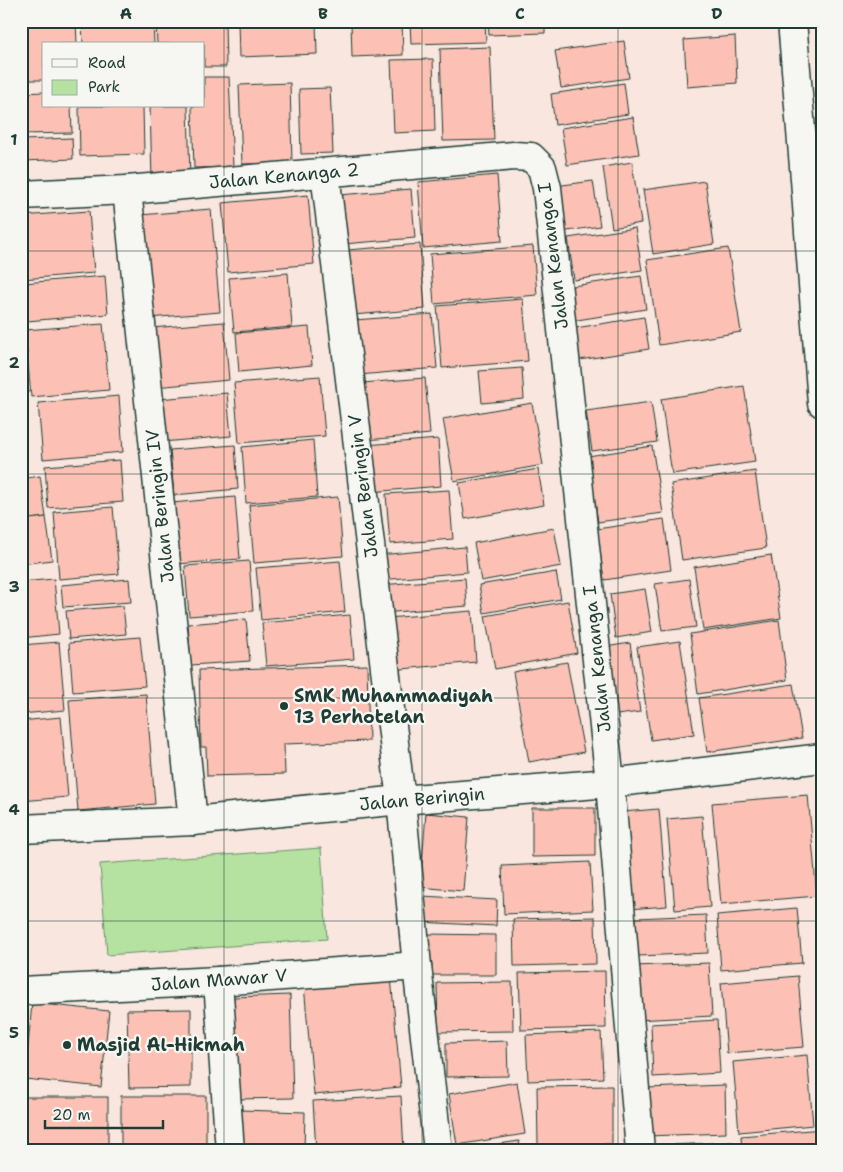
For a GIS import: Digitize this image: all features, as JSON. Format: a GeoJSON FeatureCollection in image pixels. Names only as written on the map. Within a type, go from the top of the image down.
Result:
{"type":"FeatureCollection","features":[{"type":"Feature","properties":{"kind":"street"},"geometry":{"type":"LineString","coordinates":[[792,21],[814,178],[822,403]]}},
{"type":"Feature","properties":{"kind":"street","name":"Jalan Kenanga 2"},"geometry":{"type":"LineString","coordinates":[[21,195],[127,190],[514,156],[532,157],[542,168]]}},
{"type":"Feature","properties":{"kind":"street","name":"Jalan Kenanga I"},"geometry":{"type":"LineString","coordinates":[[542,168],[547,188],[610,783],[640,1151]]}},
{"type":"Feature","properties":{"kind":"street","name":"Jalan Beringin V"},"geometry":{"type":"LineString","coordinates":[[325,172],[401,800]]}},
{"type":"Feature","properties":{"kind":"street","name":"Jalan Beringin IV"},"geometry":{"type":"LineString","coordinates":[[127,190],[193,821]]}},
{"type":"Feature","properties":{"kind":"street","name":"Jalan Beringin"},"geometry":{"type":"LineString","coordinates":[[21,829],[193,821],[401,800],[610,783],[822,758]]}},
{"type":"Feature","properties":{"kind":"street"},"geometry":{"type":"LineString","coordinates":[[401,800],[438,1151]]}},
{"type":"Feature","properties":{"kind":"street","name":"Jalan Mawar V"},"geometry":{"type":"LineString","coordinates":[[21,991],[218,981],[417,966]]}},
{"type":"Feature","properties":{"kind":"street"},"geometry":{"type":"LineString","coordinates":[[218,981],[230,1151]]}},
{"type":"Feature","properties":{"kind":"green space"},"geometry":{"type":"Polygon","coordinates":[[[321,848],[327,939],[107,955],[100,864],[321,848]]]}},
{"type":"Feature","properties":{"kind":"building"},"geometry":{"type":"Polygon","coordinates":[[[21,21],[76,21],[77,42],[42,42],[42,80],[21,80],[21,21]]]}},
{"type":"Feature","properties":{"kind":"building"},"geometry":{"type":"Polygon","coordinates":[[[82,21],[153,21],[154,42],[83,42],[82,21]]]}},
{"type":"Feature","properties":{"kind":"building"},"geometry":{"type":"Polygon","coordinates":[[[156,21],[225,21],[226,67],[205,67],[205,42],[157,42],[156,21]]]}},
{"type":"Feature","properties":{"kind":"building"},"geometry":{"type":"Polygon","coordinates":[[[238,21],[316,21],[317,54],[239,57],[238,21]]]}},
{"type":"Feature","properties":{"kind":"building"},"geometry":{"type":"Polygon","coordinates":[[[351,21],[402,21],[403,55],[352,57],[351,21]]]}},
{"type":"Feature","properties":{"kind":"building"},"geometry":{"type":"Polygon","coordinates":[[[410,21],[485,21],[486,42],[411,44],[410,21]]]}},
{"type":"Feature","properties":{"kind":"building"},"geometry":{"type":"Polygon","coordinates":[[[488,21],[545,21],[545,33],[489,35],[488,21]]]}},
{"type":"Feature","properties":{"kind":"building"},"geometry":{"type":"Polygon","coordinates":[[[557,21],[638,21],[639,24],[557,26],[557,21]]]}},
{"type":"Feature","properties":{"kind":"building"},"geometry":{"type":"Polygon","coordinates":[[[648,21],[732,21],[732,25],[648,28],[648,21]]]}},
{"type":"Feature","properties":{"kind":"building"},"geometry":{"type":"Polygon","coordinates":[[[735,36],[737,83],[687,87],[684,40],[735,36]]]}},
{"type":"Feature","properties":{"kind":"building"},"geometry":{"type":"Polygon","coordinates":[[[624,41],[629,78],[561,88],[555,51],[624,41]]]}},
{"type":"Feature","properties":{"kind":"building"},"geometry":{"type":"Polygon","coordinates":[[[490,47],[494,140],[443,141],[440,49],[490,47]]]}},
{"type":"Feature","properties":{"kind":"building"},"geometry":{"type":"Polygon","coordinates":[[[433,59],[435,131],[394,133],[391,60],[433,59]]]}},
{"type":"Feature","properties":{"kind":"building"},"geometry":{"type":"Polygon","coordinates":[[[205,77],[229,77],[233,167],[194,168],[192,108],[205,108],[205,77]]]}},
{"type":"Feature","properties":{"kind":"building"},"geometry":{"type":"Polygon","coordinates":[[[290,83],[292,163],[242,164],[239,85],[290,83]]]}},
{"type":"Feature","properties":{"kind":"building"},"geometry":{"type":"Polygon","coordinates":[[[624,83],[628,114],[555,125],[551,94],[624,83]]]}},
{"type":"Feature","properties":{"kind":"building"},"geometry":{"type":"Polygon","coordinates":[[[330,88],[333,153],[301,154],[299,89],[330,88]]]}},
{"type":"Feature","properties":{"kind":"building"},"geometry":{"type":"Polygon","coordinates":[[[42,92],[42,108],[71,108],[72,133],[21,134],[21,93],[42,92]]]}},
{"type":"Feature","properties":{"kind":"building"},"geometry":{"type":"Polygon","coordinates":[[[79,108],[143,108],[144,154],[80,156],[79,108]]]}},
{"type":"Feature","properties":{"kind":"building"},"geometry":{"type":"Polygon","coordinates":[[[150,108],[188,108],[190,179],[152,180],[150,108]]]}},
{"type":"Feature","properties":{"kind":"building"},"geometry":{"type":"Polygon","coordinates":[[[633,117],[639,154],[567,165],[561,128],[633,117]]]}},
{"type":"Feature","properties":{"kind":"building"},"geometry":{"type":"Polygon","coordinates":[[[72,138],[73,159],[23,161],[23,140],[72,138]]]}},
{"type":"Feature","properties":{"kind":"building"},"geometry":{"type":"Polygon","coordinates":[[[632,162],[641,223],[612,228],[603,167],[632,162]]]}},
{"type":"Feature","properties":{"kind":"building"},"geometry":{"type":"Polygon","coordinates":[[[497,175],[502,241],[423,248],[418,182],[497,175]]]}},
{"type":"Feature","properties":{"kind":"building"},"geometry":{"type":"Polygon","coordinates":[[[593,181],[600,226],[561,232],[555,186],[593,181]]]}},
{"type":"Feature","properties":{"kind":"building"},"geometry":{"type":"Polygon","coordinates":[[[705,181],[714,244],[653,254],[643,190],[705,181]]]}},
{"type":"Feature","properties":{"kind":"building"},"geometry":{"type":"Polygon","coordinates":[[[411,189],[415,238],[343,244],[339,195],[411,189]]]}},
{"type":"Feature","properties":{"kind":"building"},"geometry":{"type":"Polygon","coordinates":[[[308,195],[314,264],[228,272],[222,203],[308,195]]]}},
{"type":"Feature","properties":{"kind":"building"},"geometry":{"type":"Polygon","coordinates":[[[211,209],[220,312],[148,318],[140,215],[211,209]]]}},
{"type":"Feature","properties":{"kind":"building"},"geometry":{"type":"Polygon","coordinates":[[[89,211],[94,273],[23,279],[21,265],[21,216],[89,211]]]}},
{"type":"Feature","properties":{"kind":"building"},"geometry":{"type":"Polygon","coordinates":[[[635,228],[642,270],[574,280],[568,238],[635,228]]]}},
{"type":"Feature","properties":{"kind":"building"},"geometry":{"type":"Polygon","coordinates":[[[420,244],[425,309],[353,315],[348,250],[420,244]]]}},
{"type":"Feature","properties":{"kind":"building"},"geometry":{"type":"Polygon","coordinates":[[[533,246],[537,295],[434,304],[430,254],[533,246]]]}},
{"type":"Feature","properties":{"kind":"building"},"geometry":{"type":"Polygon","coordinates":[[[728,248],[741,332],[659,345],[647,260],[728,248]]]}},
{"type":"Feature","properties":{"kind":"building"},"geometry":{"type":"Polygon","coordinates":[[[288,273],[292,327],[234,332],[229,278],[288,273]]]}},
{"type":"Feature","properties":{"kind":"building"},"geometry":{"type":"Polygon","coordinates":[[[105,276],[108,314],[27,321],[24,283],[105,276]]]}},
{"type":"Feature","properties":{"kind":"building"},"geometry":{"type":"Polygon","coordinates":[[[641,276],[646,309],[571,321],[566,287],[641,276]]]}},
{"type":"Feature","properties":{"kind":"building"},"geometry":{"type":"Polygon","coordinates":[[[523,299],[528,361],[442,368],[437,306],[523,299]]]}},
{"type":"Feature","properties":{"kind":"building"},"geometry":{"type":"Polygon","coordinates":[[[432,314],[437,368],[359,375],[355,320],[432,314]]]}},
{"type":"Feature","properties":{"kind":"building"},"geometry":{"type":"Polygon","coordinates":[[[644,317],[649,349],[573,361],[569,329],[644,317]]]}},
{"type":"Feature","properties":{"kind":"building"},"geometry":{"type":"Polygon","coordinates":[[[224,322],[229,380],[156,387],[151,328],[224,322]]]}},
{"type":"Feature","properties":{"kind":"building"},"geometry":{"type":"Polygon","coordinates":[[[103,324],[109,390],[31,397],[25,330],[103,324]]]}},
{"type":"Feature","properties":{"kind":"building"},"geometry":{"type":"Polygon","coordinates":[[[309,327],[312,365],[239,372],[236,333],[309,327]]]}},
{"type":"Feature","properties":{"kind":"building"},"geometry":{"type":"Polygon","coordinates":[[[21,330],[28,393],[21,393],[21,330]]]}},
{"type":"Feature","properties":{"kind":"building"},"geometry":{"type":"Polygon","coordinates":[[[522,368],[524,399],[482,403],[479,371],[522,368]]]}},
{"type":"Feature","properties":{"kind":"building"},"geometry":{"type":"Polygon","coordinates":[[[320,376],[325,436],[239,443],[234,383],[320,376]]]}},
{"type":"Feature","properties":{"kind":"building"},"geometry":{"type":"Polygon","coordinates":[[[425,378],[430,434],[367,440],[362,383],[425,378]]]}},
{"type":"Feature","properties":{"kind":"building"},"geometry":{"type":"Polygon","coordinates":[[[744,386],[755,462],[672,474],[661,399],[744,386]]]}},
{"type":"Feature","properties":{"kind":"building"},"geometry":{"type":"Polygon","coordinates":[[[227,393],[231,436],[162,442],[159,399],[227,393]]]}},
{"type":"Feature","properties":{"kind":"building"},"geometry":{"type":"Polygon","coordinates":[[[119,396],[123,452],[43,459],[38,403],[119,396]]]}},
{"type":"Feature","properties":{"kind":"building"},"geometry":{"type":"Polygon","coordinates":[[[21,398],[25,428],[21,429],[21,398]]]}},
{"type":"Feature","properties":{"kind":"building"},"geometry":{"type":"Polygon","coordinates":[[[651,402],[657,442],[592,451],[586,411],[651,402]]]}},
{"type":"Feature","properties":{"kind":"building"},"geometry":{"type":"Polygon","coordinates":[[[532,403],[543,465],[454,481],[443,419],[532,403]]]}},
{"type":"Feature","properties":{"kind":"building"},"geometry":{"type":"Polygon","coordinates":[[[438,439],[441,486],[370,492],[366,445],[438,439]]]}},
{"type":"Feature","properties":{"kind":"building"},"geometry":{"type":"Polygon","coordinates":[[[313,440],[317,497],[246,503],[242,447],[313,440]]]}},
{"type":"Feature","properties":{"kind":"building"},"geometry":{"type":"Polygon","coordinates":[[[235,445],[238,489],[174,495],[170,450],[235,445]]]}},
{"type":"Feature","properties":{"kind":"building"},"geometry":{"type":"Polygon","coordinates":[[[652,446],[663,513],[598,522],[588,456],[652,446]]]}},
{"type":"Feature","properties":{"kind":"building"},"geometry":{"type":"Polygon","coordinates":[[[120,460],[123,502],[48,508],[45,466],[120,460]]]}},
{"type":"Feature","properties":{"kind":"building"},"geometry":{"type":"Polygon","coordinates":[[[538,469],[544,505],[465,519],[459,483],[538,469]]]}},
{"type":"Feature","properties":{"kind":"building"},"geometry":{"type":"Polygon","coordinates":[[[755,471],[766,548],[682,560],[671,484],[755,471]]]}},
{"type":"Feature","properties":{"kind":"building"},"geometry":{"type":"Polygon","coordinates":[[[40,476],[46,517],[21,520],[21,479],[40,476]]]}},
{"type":"Feature","properties":{"kind":"building"},"geometry":{"type":"Polygon","coordinates":[[[449,490],[453,539],[390,544],[386,494],[449,490]]]}},
{"type":"Feature","properties":{"kind":"building"},"geometry":{"type":"Polygon","coordinates":[[[235,497],[240,559],[177,564],[172,503],[235,497]]]}},
{"type":"Feature","properties":{"kind":"building"},"geometry":{"type":"Polygon","coordinates":[[[338,497],[343,556],[254,563],[249,505],[338,497]]]}},
{"type":"Feature","properties":{"kind":"building"},"geometry":{"type":"Polygon","coordinates":[[[113,507],[119,574],[59,579],[54,512],[113,507]]]}},
{"type":"Feature","properties":{"kind":"building"},"geometry":{"type":"Polygon","coordinates":[[[46,517],[52,560],[21,564],[21,520],[46,517]]]}},
{"type":"Feature","properties":{"kind":"building"},"geometry":{"type":"Polygon","coordinates":[[[664,519],[671,570],[604,580],[597,529],[664,519]]]}},
{"type":"Feature","properties":{"kind":"building"},"geometry":{"type":"Polygon","coordinates":[[[554,528],[561,566],[481,581],[474,543],[554,528]]]}},
{"type":"Feature","properties":{"kind":"building"},"geometry":{"type":"Polygon","coordinates":[[[465,547],[467,572],[381,580],[379,555],[465,547]]]}},
{"type":"Feature","properties":{"kind":"building"},"geometry":{"type":"Polygon","coordinates":[[[771,555],[781,618],[703,630],[694,567],[771,555]]]}},
{"type":"Feature","properties":{"kind":"building"},"geometry":{"type":"Polygon","coordinates":[[[249,561],[253,611],[189,616],[185,566],[249,561]]]}},
{"type":"Feature","properties":{"kind":"building"},"geometry":{"type":"Polygon","coordinates":[[[340,561],[345,612],[261,620],[256,568],[340,561]]]}},
{"type":"Feature","properties":{"kind":"building"},"geometry":{"type":"Polygon","coordinates":[[[556,572],[561,599],[484,613],[479,585],[556,572]]]}},
{"type":"Feature","properties":{"kind":"building"},"geometry":{"type":"Polygon","coordinates":[[[465,578],[467,606],[383,613],[381,585],[465,578]]]}},
{"type":"Feature","properties":{"kind":"building"},"geometry":{"type":"Polygon","coordinates":[[[54,579],[59,634],[21,638],[21,582],[54,579]]]}},
{"type":"Feature","properties":{"kind":"building"},"geometry":{"type":"Polygon","coordinates":[[[129,579],[131,602],[63,607],[61,585],[129,579]]]}},
{"type":"Feature","properties":{"kind":"building"},"geometry":{"type":"Polygon","coordinates":[[[689,579],[696,627],[662,631],[655,584],[689,579]]]}},
{"type":"Feature","properties":{"kind":"building"},"geometry":{"type":"Polygon","coordinates":[[[645,589],[652,632],[616,638],[610,594],[645,589]]]}},
{"type":"Feature","properties":{"kind":"building"},"geometry":{"type":"Polygon","coordinates":[[[568,601],[577,653],[495,669],[485,616],[568,601]]]}},
{"type":"Feature","properties":{"kind":"building"},"geometry":{"type":"Polygon","coordinates":[[[123,606],[126,634],[69,639],[66,611],[123,606]]]}},
{"type":"Feature","properties":{"kind":"building"},"geometry":{"type":"Polygon","coordinates":[[[472,611],[476,662],[391,670],[387,618],[472,611]]]}},
{"type":"Feature","properties":{"kind":"building"},"geometry":{"type":"Polygon","coordinates":[[[350,615],[354,659],[266,666],[262,623],[350,615]]]}},
{"type":"Feature","properties":{"kind":"building"},"geometry":{"type":"Polygon","coordinates":[[[246,619],[250,661],[191,665],[188,624],[246,619]]]}},
{"type":"Feature","properties":{"kind":"building"},"geometry":{"type":"Polygon","coordinates":[[[779,620],[787,680],[698,694],[690,634],[779,620]]]}},
{"type":"Feature","properties":{"kind":"building"},"geometry":{"type":"Polygon","coordinates":[[[140,637],[145,686],[73,692],[69,643],[140,637]]]}},
{"type":"Feature","properties":{"kind":"building"},"geometry":{"type":"Polygon","coordinates":[[[680,641],[694,734],[651,740],[637,647],[680,641]]]}},
{"type":"Feature","properties":{"kind":"building"},"geometry":{"type":"Polygon","coordinates":[[[59,642],[65,710],[21,714],[21,645],[59,642]]]}},
{"type":"Feature","properties":{"kind":"building"},"geometry":{"type":"Polygon","coordinates":[[[630,643],[640,712],[609,716],[599,648],[630,643]]]}},
{"type":"Feature","properties":{"kind":"building"},"geometry":{"type":"Polygon","coordinates":[[[567,662],[584,752],[529,762],[513,672],[567,662]]]}},
{"type":"Feature","properties":{"kind":"building","name":"SMK Muhammadiyah 13 Perhotelan"},"geometry":{"type":"Polygon","coordinates":[[[367,665],[369,741],[284,744],[285,774],[207,776],[206,747],[201,747],[199,670],[367,665]]]}},
{"type":"Feature","properties":{"kind":"building"},"geometry":{"type":"Polygon","coordinates":[[[793,684],[802,738],[707,752],[699,698],[793,684]]]}},
{"type":"Feature","properties":{"kind":"building"},"geometry":{"type":"Polygon","coordinates":[[[146,694],[155,804],[78,811],[69,700],[146,694]]]}},
{"type":"Feature","properties":{"kind":"building"},"geometry":{"type":"Polygon","coordinates":[[[61,717],[68,797],[21,801],[21,721],[61,717]]]}},
{"type":"Feature","properties":{"kind":"building"},"geometry":{"type":"Polygon","coordinates":[[[808,795],[817,896],[721,904],[712,803],[808,795]]]}},
{"type":"Feature","properties":{"kind":"building"},"geometry":{"type":"Polygon","coordinates":[[[532,808],[595,808],[595,856],[532,857],[532,808]]]}},
{"type":"Feature","properties":{"kind":"building"},"geometry":{"type":"Polygon","coordinates":[[[659,809],[667,906],[629,909],[622,812],[659,809]]]}},
{"type":"Feature","properties":{"kind":"building"},"geometry":{"type":"Polygon","coordinates":[[[426,813],[469,817],[463,891],[420,887],[426,813]]]}},
{"type":"Feature","properties":{"kind":"building"},"geometry":{"type":"Polygon","coordinates":[[[702,816],[710,907],[675,910],[667,819],[702,816]]]}},
{"type":"Feature","properties":{"kind":"building"},"geometry":{"type":"Polygon","coordinates":[[[590,862],[593,910],[504,914],[502,866],[590,862]]]}},
{"type":"Feature","properties":{"kind":"building"},"geometry":{"type":"Polygon","coordinates":[[[421,896],[497,900],[496,926],[419,922],[421,896]]]}},
{"type":"Feature","properties":{"kind":"building"},"geometry":{"type":"Polygon","coordinates":[[[797,908],[802,963],[721,970],[717,915],[797,908]]]}},
{"type":"Feature","properties":{"kind":"building"},"geometry":{"type":"Polygon","coordinates":[[[706,915],[708,953],[638,956],[636,918],[706,915]]]}},
{"type":"Feature","properties":{"kind":"building"},"geometry":{"type":"Polygon","coordinates":[[[595,917],[596,964],[514,966],[513,919],[595,917]]]}},
{"type":"Feature","properties":{"kind":"building"},"geometry":{"type":"Polygon","coordinates":[[[426,934],[496,935],[496,975],[425,975],[426,934]]]}},
{"type":"Feature","properties":{"kind":"building"},"geometry":{"type":"Polygon","coordinates":[[[709,963],[712,1016],[636,1020],[634,966],[709,963]]]}},
{"type":"Feature","properties":{"kind":"building"},"geometry":{"type":"Polygon","coordinates":[[[605,971],[606,1028],[521,1030],[519,973],[605,971]]]}},
{"type":"Feature","properties":{"kind":"building"},"geometry":{"type":"Polygon","coordinates":[[[798,976],[804,1047],[727,1053],[721,983],[798,976]]]}},
{"type":"Feature","properties":{"kind":"building"},"geometry":{"type":"Polygon","coordinates":[[[391,977],[401,1087],[314,1095],[304,985],[391,977]]]}},
{"type":"Feature","properties":{"kind":"building"},"geometry":{"type":"Polygon","coordinates":[[[512,982],[513,1031],[438,1032],[437,983],[512,982]]]}},
{"type":"Feature","properties":{"kind":"building"},"geometry":{"type":"Polygon","coordinates":[[[290,995],[293,1098],[236,1099],[234,997],[290,995]]]}},
{"type":"Feature","properties":{"kind":"building","name":"Masjid Al-Hikmah"},"geometry":{"type":"Polygon","coordinates":[[[32,1003],[109,1011],[101,1087],[25,1079],[32,1003]]]}},
{"type":"Feature","properties":{"kind":"building"},"geometry":{"type":"Polygon","coordinates":[[[191,1009],[191,1087],[129,1088],[127,1010],[191,1009]]]}},
{"type":"Feature","properties":{"kind":"building"},"geometry":{"type":"Polygon","coordinates":[[[717,1020],[720,1073],[653,1077],[651,1024],[717,1020]]]}},
{"type":"Feature","properties":{"kind":"building"},"geometry":{"type":"Polygon","coordinates":[[[601,1032],[603,1078],[528,1081],[526,1035],[601,1032]]]}},
{"type":"Feature","properties":{"kind":"building"},"geometry":{"type":"Polygon","coordinates":[[[507,1041],[508,1076],[446,1077],[446,1043],[507,1041]]]}},
{"type":"Feature","properties":{"kind":"building"},"geometry":{"type":"Polygon","coordinates":[[[807,1055],[813,1125],[739,1132],[733,1062],[807,1055]]]}},
{"type":"Feature","properties":{"kind":"building"},"geometry":{"type":"Polygon","coordinates":[[[517,1082],[525,1134],[457,1145],[449,1094],[517,1082]]]}},
{"type":"Feature","properties":{"kind":"building"},"geometry":{"type":"Polygon","coordinates":[[[725,1085],[726,1133],[647,1136],[646,1088],[725,1085]]]}},
{"type":"Feature","properties":{"kind":"building"},"geometry":{"type":"Polygon","coordinates":[[[612,1086],[612,1144],[538,1145],[537,1087],[612,1086]]]}},
{"type":"Feature","properties":{"kind":"building"},"geometry":{"type":"Polygon","coordinates":[[[121,1096],[206,1096],[206,1147],[121,1147],[121,1096]]]}},
{"type":"Feature","properties":{"kind":"building"},"geometry":{"type":"Polygon","coordinates":[[[401,1096],[404,1151],[316,1151],[313,1101],[401,1096]]]}},
{"type":"Feature","properties":{"kind":"building"},"geometry":{"type":"Polygon","coordinates":[[[24,1097],[108,1097],[108,1151],[24,1151],[24,1097]]]}},
{"type":"Feature","properties":{"kind":"building"},"geometry":{"type":"Polygon","coordinates":[[[239,1110],[305,1112],[304,1151],[237,1151],[239,1110]]]}},
{"type":"Feature","properties":{"kind":"building"},"geometry":{"type":"Polygon","coordinates":[[[822,1129],[822,1151],[742,1151],[741,1136],[822,1129]]]}},
{"type":"Feature","properties":{"kind":"building"},"geometry":{"type":"Polygon","coordinates":[[[519,1141],[521,1151],[460,1151],[460,1150],[519,1141]]]}},
{"type":"Feature","properties":{"kind":"building"},"geometry":{"type":"Polygon","coordinates":[[[733,1142],[734,1151],[650,1151],[650,1146],[733,1142]]]}},
{"type":"Feature","properties":{"kind":"building"},"geometry":{"type":"Polygon","coordinates":[[[532,1148],[605,1148],[605,1151],[532,1151],[532,1148]]]}},
{"type":"Feature","properties":{"kind":"place","name":"SMK Muhammadiyah 13 Perhotelan"},"geometry":{"type":"Point","coordinates":[284,706]}},
{"type":"Feature","properties":{"kind":"place","name":"Masjid Al-Hikmah"},"geometry":{"type":"Point","coordinates":[67,1045]}}]}
